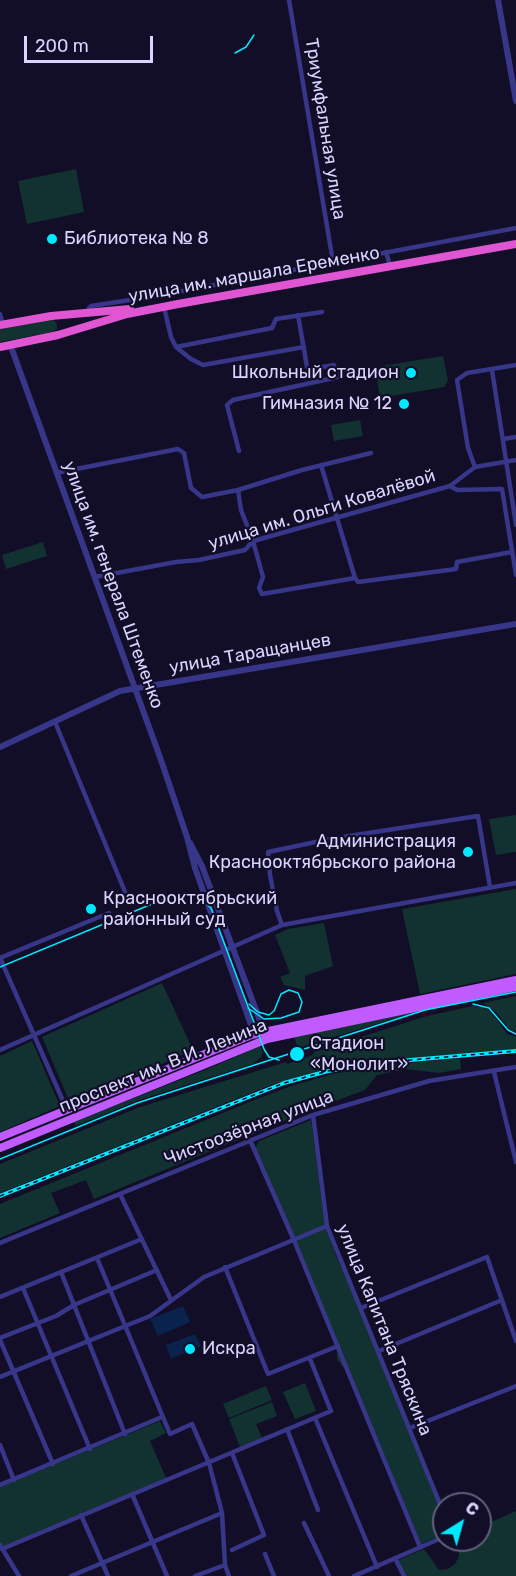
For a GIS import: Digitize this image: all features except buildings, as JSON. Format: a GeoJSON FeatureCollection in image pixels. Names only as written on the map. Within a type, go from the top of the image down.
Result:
{"type":"FeatureCollection","features":[{"type":"Feature","properties":{"kind":"highway","name":"улица им. маршала Еременко"},"geometry":{"type":"LineString","coordinates":[[2,325],[51,316],[127,310],[337,265],[389,262],[516,239]]}},
{"type":"Feature","properties":{"kind":"highway","name":"улица им. маршала Еременко"},"geometry":{"type":"LineString","coordinates":[[0,346],[58,335],[127,314],[516,244]]}},
{"type":"Feature","properties":{"kind":"highway"},"geometry":{"type":"LineString","coordinates":[[51,316],[61,325],[58,335]]}},
{"type":"Feature","properties":{"kind":"main road","name":"проспект им. В.И. Ленина"},"geometry":{"type":"LineString","coordinates":[[0,1149],[257,1042],[265,1035],[516,980]]}},
{"type":"Feature","properties":{"kind":"main road","name":"проспект им. В.И. Ленина"},"geometry":{"type":"LineString","coordinates":[[0,1137],[254,1034],[265,1035],[516,987]]}},
{"type":"Feature","properties":{"kind":"main road"},"geometry":{"type":"LineString","coordinates":[[67,1110],[71,1119]]}},
{"type":"Feature","properties":{"kind":"street","name":"Триумфальная улица"},"geometry":{"type":"LineString","coordinates":[[289,0],[337,265]]}},
{"type":"Feature","properties":{"kind":"street"},"geometry":{"type":"LineString","coordinates":[[498,0],[516,101]]}},
{"type":"Feature","properties":{"kind":"street"},"geometry":{"type":"LineString","coordinates":[[89,308],[337,265],[386,252],[516,228]]}},
{"type":"Feature","properties":{"kind":"street"},"geometry":{"type":"LineString","coordinates":[[386,252],[389,262]]}},
{"type":"Feature","properties":{"kind":"street"},"geometry":{"type":"LineString","coordinates":[[164,307],[171,337],[176,347],[191,360],[203,364],[304,347]]}},
{"type":"Feature","properties":{"kind":"street"},"geometry":{"type":"LineString","coordinates":[[176,347],[272,328],[276,319],[322,312]]}},
{"type":"Feature","properties":{"kind":"street"},"geometry":{"type":"LineString","coordinates":[[0,314],[2,325]]}},
{"type":"Feature","properties":{"kind":"street"},"geometry":{"type":"LineString","coordinates":[[239,451],[227,405],[232,400],[338,377],[334,365],[309,369],[298,315]]}},
{"type":"Feature","properties":{"kind":"street","name":"улица им. генерала Штеменко"},"geometry":{"type":"LineString","coordinates":[[10,344],[161,759],[195,868],[265,1035]]}},
{"type":"Feature","properties":{"kind":"street"},"geometry":{"type":"LineString","coordinates":[[475,467],[468,448],[457,380],[467,373],[516,365]]}},
{"type":"Feature","properties":{"kind":"street"},"geometry":{"type":"LineString","coordinates":[[492,370],[516,525]]}},
{"type":"Feature","properties":{"kind":"street"},"geometry":{"type":"LineString","coordinates":[[503,439],[516,437]]}},
{"type":"Feature","properties":{"kind":"street"},"geometry":{"type":"LineString","coordinates":[[56,473],[178,449],[184,453],[191,489],[202,497],[371,453]]}},
{"type":"Feature","properties":{"kind":"street","name":"улица им. Ольги Ковалёвой"},"geometry":{"type":"LineString","coordinates":[[95,577],[245,550],[253,541],[450,486],[475,467],[516,460]]}},
{"type":"Feature","properties":{"kind":"street"},"geometry":{"type":"LineString","coordinates":[[321,465],[357,580]]}},
{"type":"Feature","properties":{"kind":"street"},"geometry":{"type":"LineString","coordinates":[[450,486],[457,490],[501,489],[516,575]]}},
{"type":"Feature","properties":{"kind":"street"},"geometry":{"type":"LineString","coordinates":[[238,489],[262,577],[259,588],[262,594],[456,569],[457,562],[512,552]]}},
{"type":"Feature","properties":{"kind":"street","name":"улица Таращанцев"},"geometry":{"type":"LineString","coordinates":[[0,747],[120,691],[516,624]]}},
{"type":"Feature","properties":{"kind":"street"},"geometry":{"type":"LineString","coordinates":[[55,722],[130,904]]}},
{"type":"Feature","properties":{"kind":"street"},"geometry":{"type":"LineString","coordinates":[[282,925],[273,893],[268,852],[330,839],[478,816],[490,887]]}},
{"type":"Feature","properties":{"kind":"street"},"geometry":{"type":"LineString","coordinates":[[0,1050],[282,925],[516,883]]}},
{"type":"Feature","properties":{"kind":"street"},"geometry":{"type":"LineString","coordinates":[[67,1110],[0,958],[109,913]]}},
{"type":"Feature","properties":{"kind":"street","name":"улица им. генерала Штеменко"},"geometry":{"type":"LineString","coordinates":[[228,949],[257,1042]]}},
{"type":"Feature","properties":{"kind":"street","name":"Чистоозёрная улица"},"geometry":{"type":"LineString","coordinates":[[0,1243],[313,1115],[429,1081],[516,1067]]}},
{"type":"Feature","properties":{"kind":"street"},"geometry":{"type":"LineString","coordinates":[[494,1072],[516,1162]]}},
{"type":"Feature","properties":{"kind":"street","name":"улица Капитана Тряскина"},"geometry":{"type":"LineString","coordinates":[[313,1115],[327,1226],[338,1258],[362,1308],[435,1492]]}},
{"type":"Feature","properties":{"kind":"street"},"geometry":{"type":"LineString","coordinates":[[250,1140],[293,1238],[420,1547]]}},
{"type":"Feature","properties":{"kind":"street"},"geometry":{"type":"LineString","coordinates":[[120,1194],[171,1300]]}},
{"type":"Feature","properties":{"kind":"street"},"geometry":{"type":"LineString","coordinates":[[0,1377],[150,1316],[204,1277],[293,1238],[327,1226]]}},
{"type":"Feature","properties":{"kind":"street"},"geometry":{"type":"LineString","coordinates":[[0,1297],[142,1239]]}},
{"type":"Feature","properties":{"kind":"street"},"geometry":{"type":"LineString","coordinates":[[362,1308],[487,1257],[516,1341]]}},
{"type":"Feature","properties":{"kind":"street"},"geometry":{"type":"LineString","coordinates":[[97,1258],[170,1434],[192,1424],[209,1463],[222,1513],[225,1565],[229,1576]]}},
{"type":"Feature","properties":{"kind":"street"},"geometry":{"type":"LineString","coordinates":[[225,1267],[268,1374],[338,1346]]}},
{"type":"Feature","properties":{"kind":"street"},"geometry":{"type":"LineString","coordinates":[[52,1464],[0,1339],[157,1270]]}},
{"type":"Feature","properties":{"kind":"street"},"geometry":{"type":"LineString","coordinates":[[61,1272],[125,1434]]}},
{"type":"Feature","properties":{"kind":"street"},"geometry":{"type":"LineString","coordinates":[[23,1288],[90,1449]]}},
{"type":"Feature","properties":{"kind":"street"},"geometry":{"type":"LineString","coordinates":[[379,1351],[502,1300]]}},
{"type":"Feature","properties":{"kind":"street"},"geometry":{"type":"LineString","coordinates":[[19,1576],[1,1547],[331,1411],[310,1359]]}},
{"type":"Feature","properties":{"kind":"street"},"geometry":{"type":"LineString","coordinates":[[410,1428],[516,1386]]}},
{"type":"Feature","properties":{"kind":"street"},"geometry":{"type":"LineString","coordinates":[[0,1485],[162,1417]]}},
{"type":"Feature","properties":{"kind":"street"},"geometry":{"type":"LineString","coordinates":[[315,1418],[377,1567]]}},
{"type":"Feature","properties":{"kind":"street"},"geometry":{"type":"LineString","coordinates":[[287,1429],[318,1510]]}},
{"type":"Feature","properties":{"kind":"street"},"geometry":{"type":"LineString","coordinates":[[0,1445],[14,1480]]}},
{"type":"Feature","properties":{"kind":"street"},"geometry":{"type":"LineString","coordinates":[[232,1453],[264,1535],[232,1550]]}},
{"type":"Feature","properties":{"kind":"street"},"geometry":{"type":"LineString","coordinates":[[132,1494],[167,1576]]}},
{"type":"Feature","properties":{"kind":"street"},"geometry":{"type":"LineString","coordinates":[[71,1576],[222,1513]]}},
{"type":"Feature","properties":{"kind":"street"},"geometry":{"type":"LineString","coordinates":[[81,1515],[108,1576]]}},
{"type":"Feature","properties":{"kind":"street"},"geometry":{"type":"LineString","coordinates":[[304,1523],[329,1576]]}},
{"type":"Feature","properties":{"kind":"street"},"geometry":{"type":"LineString","coordinates":[[354,1576],[432,1542]]}},
{"type":"Feature","properties":{"kind":"street"},"geometry":{"type":"LineString","coordinates":[[265,1554],[274,1576]]}},
{"type":"Feature","properties":{"kind":"street"},"geometry":{"type":"LineString","coordinates":[[395,1558],[404,1576]]}},
{"type":"Feature","properties":{"kind":"street"},"geometry":{"type":"LineString","coordinates":[[195,1576],[225,1565]]}},
{"type":"Feature","properties":{"kind":"green space"},"geometry":{"type":"Polygon","coordinates":[[[76,169],[84,212],[27,224],[18,181],[76,169]]]}},
{"type":"Feature","properties":{"kind":"green space"},"geometry":{"type":"Polygon","coordinates":[[[53,319],[57,324],[57,329],[52,332],[0,342],[0,329],[53,319]]]}},
{"type":"Feature","properties":{"kind":"green space","name":"Школьный стадион"},"geometry":{"type":"Polygon","coordinates":[[[443,356],[448,380],[444,387],[380,398],[375,367],[443,356]]]}},
{"type":"Feature","properties":{"kind":"green space"},"geometry":{"type":"Polygon","coordinates":[[[360,420],[363,436],[334,441],[331,425],[360,420]]]}},
{"type":"Feature","properties":{"kind":"green space"},"geometry":{"type":"Polygon","coordinates":[[[43,542],[47,556],[6,569],[2,555],[43,542]]]}},
{"type":"Feature","properties":{"kind":"green space"},"geometry":{"type":"Polygon","coordinates":[[[516,815],[516,852],[496,855],[489,819],[516,815]]]}},
{"type":"Feature","properties":{"kind":"green space"},"geometry":{"type":"Polygon","coordinates":[[[516,889],[516,974],[420,994],[402,909],[516,889]]]}},
{"type":"Feature","properties":{"kind":"green space"},"geometry":{"type":"Polygon","coordinates":[[[324,923],[333,966],[305,976],[305,990],[284,985],[280,977],[290,973],[275,935],[288,929],[324,923]]]}},
{"type":"Feature","properties":{"kind":"green space"},"geometry":{"type":"Polygon","coordinates":[[[162,983],[193,1050],[71,1105],[42,1037],[162,983]]]}},
{"type":"Feature","properties":{"kind":"green space"},"geometry":{"type":"Polygon","coordinates":[[[516,996],[516,1032],[509,1029],[496,1012],[483,1003],[516,996]]]}},
{"type":"Feature","properties":{"kind":"green space"},"geometry":{"type":"Polygon","coordinates":[[[473,1006],[485,1008],[491,1012],[507,1034],[516,1037],[516,1049],[387,1060],[322,1070],[271,1085],[0,1193],[0,1164],[140,1107],[286,1062],[287,1064],[313,1055],[314,1052],[427,1016],[473,1006]]]}},
{"type":"Feature","properties":{"kind":"green space"},"geometry":{"type":"Polygon","coordinates":[[[416,1012],[298,1048],[294,1037],[416,1012]]]}},
{"type":"Feature","properties":{"kind":"green space"},"geometry":{"type":"Polygon","coordinates":[[[32,1041],[60,1106],[0,1132],[0,1056],[32,1041]]]}},
{"type":"Feature","properties":{"kind":"green space"},"geometry":{"type":"Polygon","coordinates":[[[260,1046],[263,1052],[253,1064],[139,1100],[76,1126],[74,1122],[205,1070],[260,1046]]]}},
{"type":"Feature","properties":{"kind":"green space"},"geometry":{"type":"Polygon","coordinates":[[[460,1058],[461,1069],[439,1073],[406,1069],[377,1075],[365,1090],[94,1199],[86,1180],[51,1193],[60,1213],[0,1238],[0,1204],[257,1099],[294,1085],[337,1073],[367,1067],[460,1058]]]}},
{"type":"Feature","properties":{"kind":"green space"},"geometry":{"type":"Polygon","coordinates":[[[311,1120],[325,1226],[337,1258],[361,1308],[434,1492],[432,1492],[432,1539],[421,1544],[353,1380],[337,1359],[337,1348],[255,1149],[259,1141],[311,1120]]]}},
{"type":"Feature","properties":{"kind":"green space"},"geometry":{"type":"Polygon","coordinates":[[[305,1383],[316,1411],[295,1419],[283,1392],[305,1383]]]}},
{"type":"Feature","properties":{"kind":"green space"},"geometry":{"type":"Polygon","coordinates":[[[266,1386],[272,1400],[229,1418],[223,1404],[266,1386]]]}},
{"type":"Feature","properties":{"kind":"green space"},"geometry":{"type":"Polygon","coordinates":[[[272,1402],[277,1416],[256,1424],[262,1438],[240,1447],[229,1419],[272,1402]]]}},
{"type":"Feature","properties":{"kind":"green space"},"geometry":{"type":"Polygon","coordinates":[[[160,1421],[166,1433],[150,1441],[167,1480],[3,1549],[0,1542],[0,1487],[160,1421]]]}},
{"type":"Feature","properties":{"kind":"green space"},"geometry":{"type":"Polygon","coordinates":[[[516,1511],[516,1576],[406,1576],[398,1560],[424,1549],[439,1570],[448,1569],[455,1564],[459,1552],[492,1552],[492,1522],[516,1511]]]}},
{"type":"Feature","properties":{"kind":"water","name":"Искра"},"geometry":{"type":"Polygon","coordinates":[[[183,1306],[190,1322],[158,1336],[150,1319],[183,1306]]]}},
{"type":"Feature","properties":{"kind":"water","name":"Искра"},"geometry":{"type":"Polygon","coordinates":[[[195,1334],[201,1346],[171,1359],[166,1345],[195,1334]]]}},
{"type":"Feature","properties":{"kind":"tram line"},"geometry":{"type":"LineString","coordinates":[[235,53],[246,47],[254,35]]}},
{"type":"Feature","properties":{"kind":"tram line"},"geometry":{"type":"LineString","coordinates":[[0,967],[176,894],[198,897],[211,908],[264,1049],[269,1057],[279,1060]]}},
{"type":"Feature","properties":{"kind":"tram line"},"geometry":{"type":"LineString","coordinates":[[248,1008],[264,1019],[281,1018],[299,1012],[302,1002],[298,993],[289,990],[281,994],[274,1011],[269,1015],[258,1012],[249,1004]]}},
{"type":"Feature","properties":{"kind":"tram line"},"geometry":{"type":"LineString","coordinates":[[0,1159],[137,1103],[425,1010],[516,992]]}},
{"type":"Feature","properties":{"kind":"tram line"},"geometry":{"type":"LineString","coordinates":[[473,1004],[489,1008],[508,1030],[516,1034]]}},
{"type":"Feature","properties":{"kind":"railway"},"geometry":{"type":"LineString","coordinates":[[0,1196],[284,1083],[328,1071],[375,1063],[516,1051]]}},
{"type":"Feature","properties":{"kind":"place","name":"Библиотека № 8"},"geometry":{"type":"Point","coordinates":[52,239]}},
{"type":"Feature","properties":{"kind":"place","name":"Школьный стадион"},"geometry":{"type":"Point","coordinates":[411,373]}},
{"type":"Feature","properties":{"kind":"place","name":"Гимназия № 12"},"geometry":{"type":"Point","coordinates":[404,404]}},
{"type":"Feature","properties":{"kind":"place","name":"Администрация Краснооктябрьского района"},"geometry":{"type":"Point","coordinates":[468,852]}},
{"type":"Feature","properties":{"kind":"place","name":"Краснооктябрьский районный суд"},"geometry":{"type":"Point","coordinates":[91,909]}},
{"type":"Feature","properties":{"kind":"place","name":"Стадион «Монолит»"},"geometry":{"type":"Point","coordinates":[297,1054]}},
{"type":"Feature","properties":{"kind":"place","name":"Искра"},"geometry":{"type":"Point","coordinates":[190,1349]}}]}
